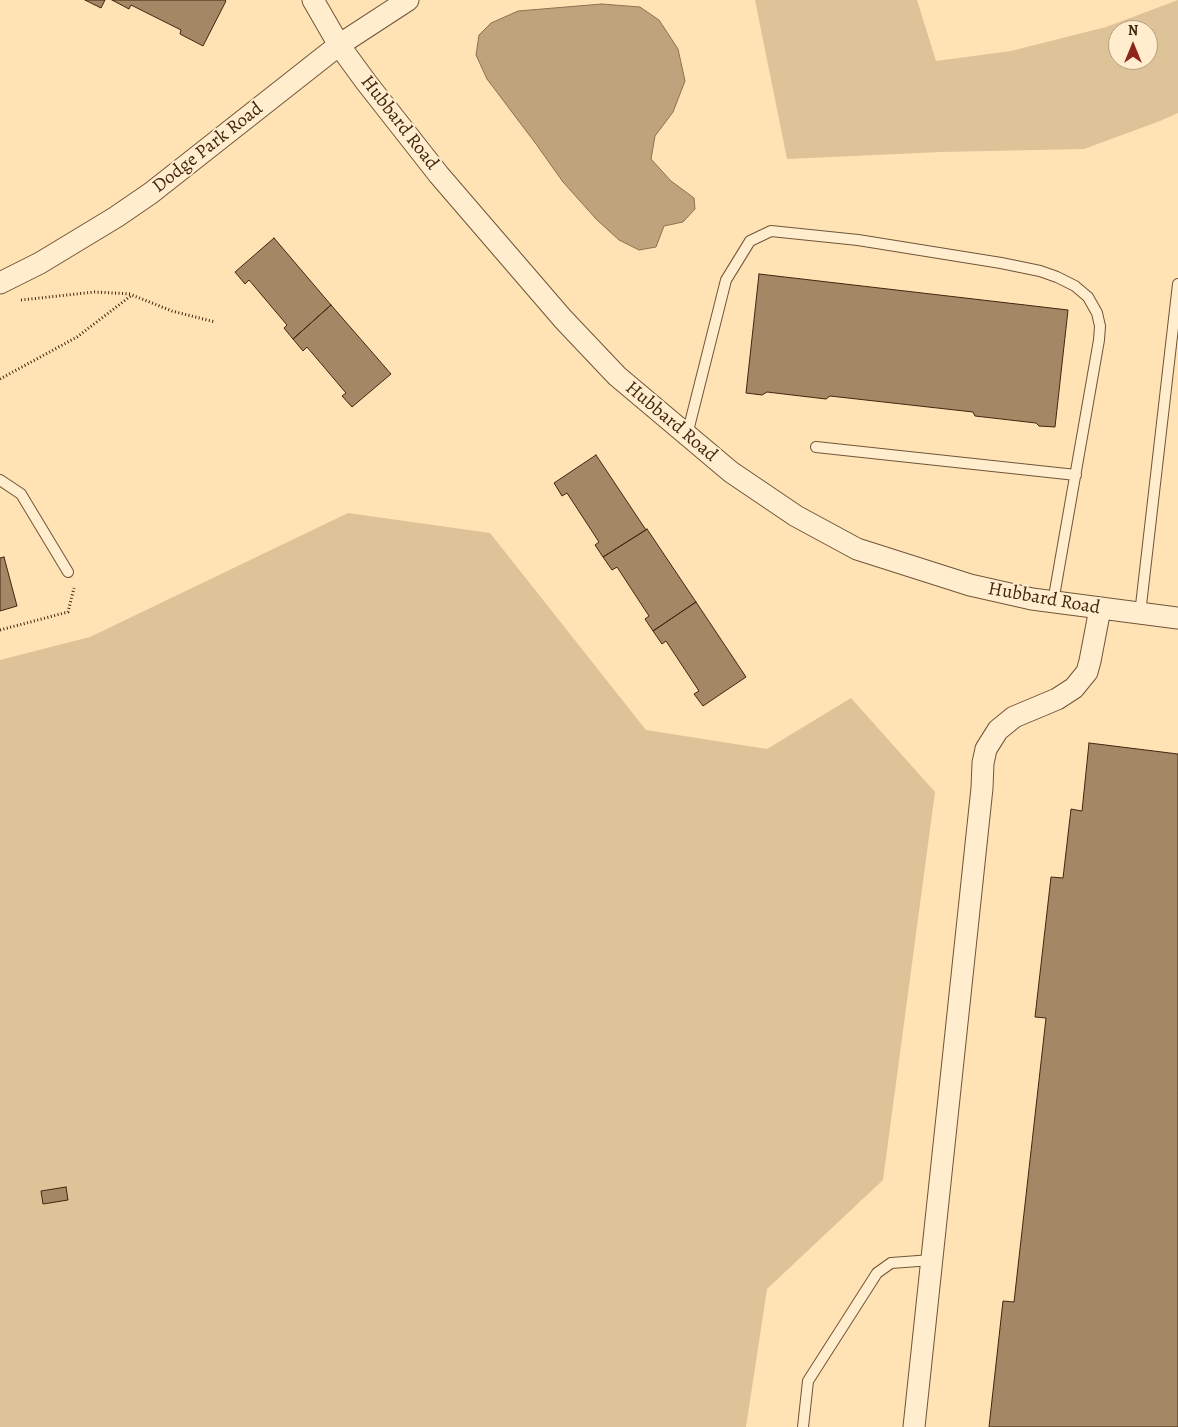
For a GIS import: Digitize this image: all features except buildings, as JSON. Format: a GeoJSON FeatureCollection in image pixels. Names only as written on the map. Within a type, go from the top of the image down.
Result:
{"type":"FeatureCollection","features":[{"type":"Feature","properties":{"kind":"street","name":"Hubbard Road"},"geometry":{"type":"LineString","coordinates":[[313,0],[339,45],[366,82],[439,175],[563,319],[617,376],[731,472],[796,516],[857,549],[970,585],[1032,599],[1178,618]]}},
{"type":"Feature","properties":{"kind":"street","name":"Dodge Park Road"},"geometry":{"type":"LineString","coordinates":[[0,283],[40,263],[144,198],[339,45],[408,0]]}},
{"type":"Feature","properties":{"kind":"street"},"geometry":{"type":"LineString","coordinates":[[914,1427],[982,788],[983,763],[986,749],[998,730],[1014,717],[1057,700],[1074,688],[1086,672],[1090,661],[1100,609]]}},
{"type":"Feature","properties":{"kind":"lane"},"geometry":{"type":"LineString","coordinates":[[686,436],[726,280],[750,241],[771,231],[858,240],[1049,274],[1075,286],[1088,297],[1097,313],[1100,326],[1053,602]]}},
{"type":"Feature","properties":{"kind":"lane"},"geometry":{"type":"LineString","coordinates":[[1140,614],[1178,284]]}},
{"type":"Feature","properties":{"kind":"lane"},"geometry":{"type":"LineString","coordinates":[[816,447],[1076,475]]}},
{"type":"Feature","properties":{"kind":"lane"},"geometry":{"type":"LineString","coordinates":[[0,480],[21,494],[68,572]]}},
{"type":"Feature","properties":{"kind":"lane"},"geometry":{"type":"LineString","coordinates":[[803,1427],[808,1381],[877,1273],[891,1263],[932,1260]]}},
{"type":"Feature","properties":{"kind":"path"},"geometry":{"type":"LineString","coordinates":[[21,300],[95,292],[132,294],[172,311],[215,322]]}},
{"type":"Feature","properties":{"kind":"path"},"geometry":{"type":"LineString","coordinates":[[0,379],[77,337],[132,294]]}},
{"type":"Feature","properties":{"kind":"path"},"geometry":{"type":"LineString","coordinates":[[0,630],[68,612],[75,586],[68,572]]}},
{"type":"Feature","properties":{"kind":"shaded area"},"geometry":{"type":"Polygon","coordinates":[[[755,0],[917,0],[936,61],[1011,51],[1108,26],[1108,70],[1158,70],[1158,20],[1125,20],[1178,0],[1178,113],[1084,149],[941,152],[787,159],[755,0]]]}},
{"type":"Feature","properties":{"kind":"shaded area"},"geometry":{"type":"Polygon","coordinates":[[[602,4],[640,7],[659,20],[678,49],[685,81],[673,112],[655,136],[651,159],[671,181],[694,198],[695,209],[683,222],[664,226],[656,247],[639,250],[619,240],[597,220],[563,182],[487,79],[476,55],[479,35],[491,23],[518,11],[602,4]]]}},
{"type":"Feature","properties":{"kind":"shaded area"},"geometry":{"type":"Polygon","coordinates":[[[348,513],[490,533],[646,730],[767,749],[851,698],[935,792],[883,1180],[767,1289],[746,1427],[0,1427],[0,660],[90,637],[348,513]]]}}]}
